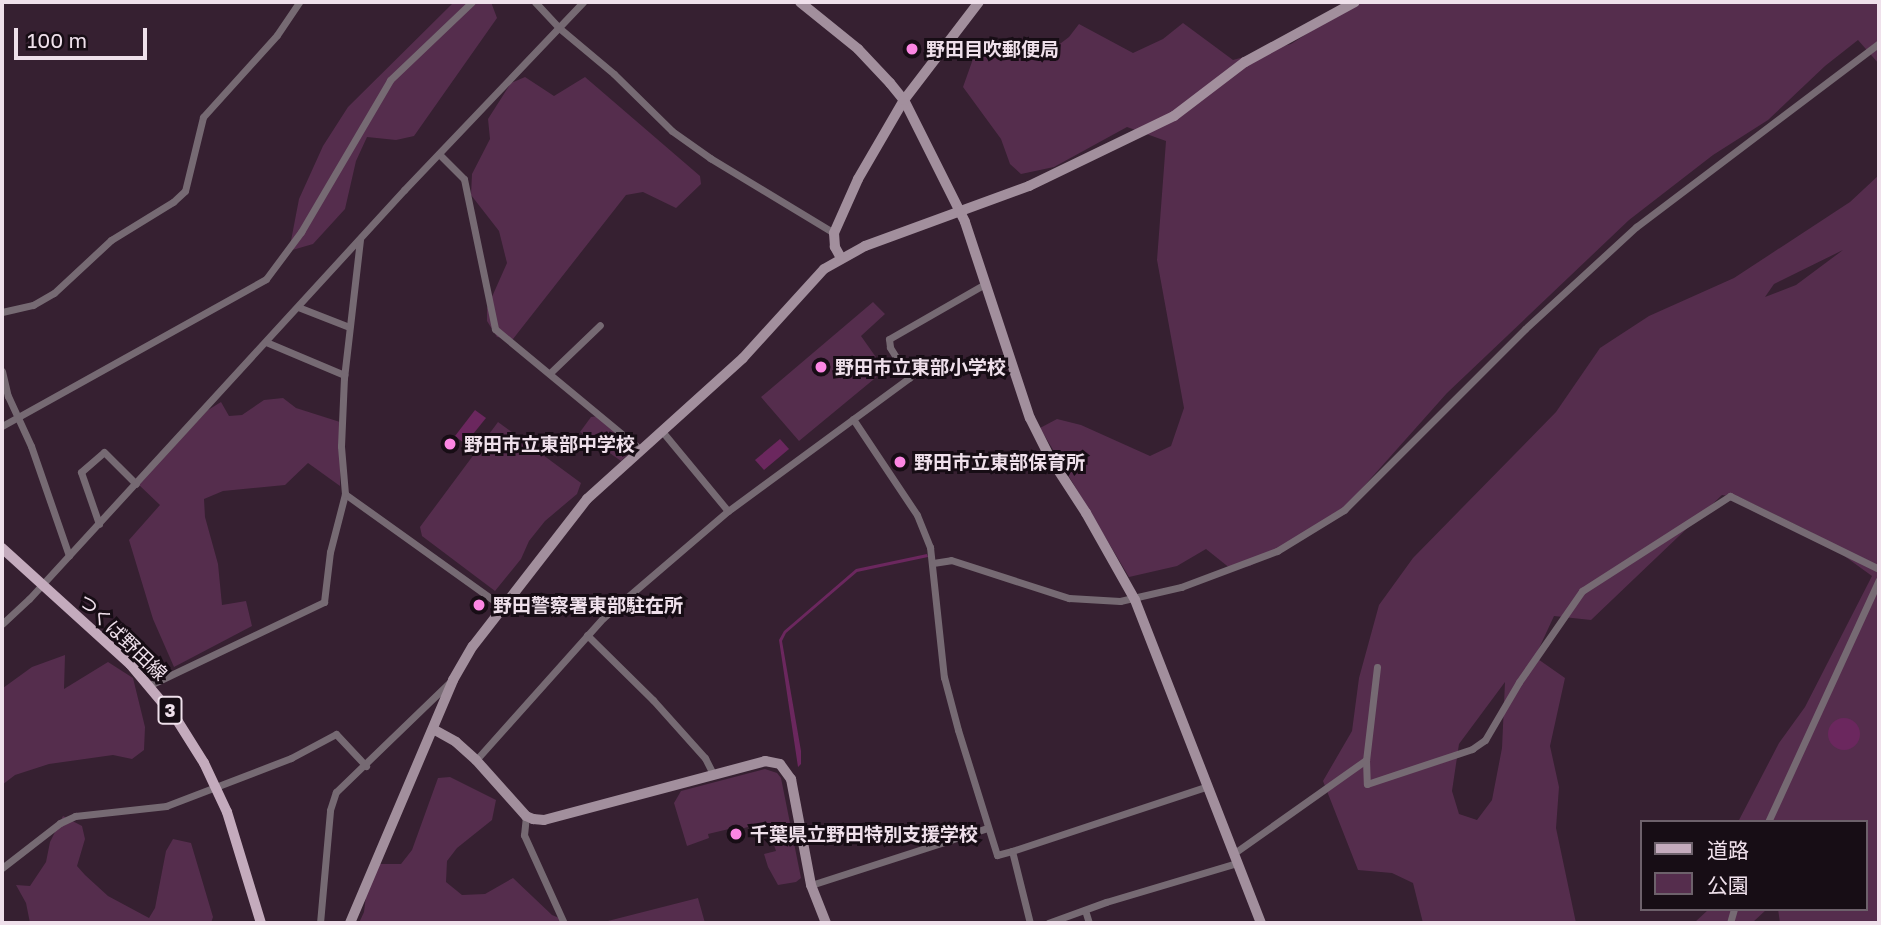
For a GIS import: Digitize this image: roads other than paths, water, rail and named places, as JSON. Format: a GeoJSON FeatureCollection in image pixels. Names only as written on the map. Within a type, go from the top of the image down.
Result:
{"type":"FeatureCollection","features":[{"type":"Feature","properties":{"kind":"main road","name":"つくば野田線"},"geometry":{"type":"LineString","coordinates":[[2,548],[150,685],[191,739],[216,786],[261,923]]}},
{"type":"Feature","properties":{"kind":"street"},"geometry":{"type":"LineString","coordinates":[[2,312],[33,306],[54,293],[111,240],[173,202],[185,191],[203,117],[277,35],[299,2]]}},
{"type":"Feature","properties":{"kind":"street"},"geometry":{"type":"LineString","coordinates":[[2,426],[266,279],[301,232],[390,80],[472,2]]}},
{"type":"Feature","properties":{"kind":"street"},"geometry":{"type":"LineString","coordinates":[[535,2],[558,27],[614,74],[672,131],[726,168],[834,233]]}},
{"type":"Feature","properties":{"kind":"street"},"geometry":{"type":"LineString","coordinates":[[2,624],[99,524],[360,239],[583,2]]}},
{"type":"Feature","properties":{"kind":"street"},"geometry":{"type":"LineString","coordinates":[[800,2],[858,49],[904,100],[960,214],[1039,436],[1135,600],[1261,923]]}},
{"type":"Feature","properties":{"kind":"street"},"geometry":{"type":"LineString","coordinates":[[841,258],[835,247],[834,233],[858,179],[904,100],[979,2]]}},
{"type":"Feature","properties":{"kind":"street"},"geometry":{"type":"LineString","coordinates":[[350,923],[453,680],[473,646],[568,520],[661,429],[743,358],[824,269],[865,246],[960,214],[1029,186],[1174,116],[1245,62],[1355,2]]}},
{"type":"Feature","properties":{"kind":"street"},"geometry":{"type":"LineString","coordinates":[[933,564],[951,560],[1069,598],[1098,602],[1135,600],[1181,587],[1277,551],[1344,510],[1525,329],[1636,227],[1879,43]]}},
{"type":"Feature","properties":{"kind":"street"},"geometry":{"type":"LineString","coordinates":[[439,154],[464,179],[495,329],[640,449]]}},
{"type":"Feature","properties":{"kind":"street"},"geometry":{"type":"LineString","coordinates":[[150,685],[324,603],[330,552],[345,494],[341,446],[344,375],[360,239]]}},
{"type":"Feature","properties":{"kind":"street"},"geometry":{"type":"LineString","coordinates":[[477,760],[587,635],[728,512],[909,378],[890,347],[889,338],[985,284]]}},
{"type":"Feature","properties":{"kind":"street"},"geometry":{"type":"LineString","coordinates":[[298,307],[349,327]]}},
{"type":"Feature","properties":{"kind":"street"},"geometry":{"type":"LineString","coordinates":[[550,373],[600,325]]}},
{"type":"Feature","properties":{"kind":"street"},"geometry":{"type":"LineString","coordinates":[[266,342],[344,375]]}},
{"type":"Feature","properties":{"kind":"street"},"geometry":{"type":"LineString","coordinates":[[2,372],[8,396],[19,417],[69,556]]}},
{"type":"Feature","properties":{"kind":"street"},"geometry":{"type":"LineString","coordinates":[[853,419],[917,515],[933,564],[944,677],[997,855],[1206,787]]}},
{"type":"Feature","properties":{"kind":"street"},"geometry":{"type":"LineString","coordinates":[[661,429],[728,512]]}},
{"type":"Feature","properties":{"kind":"street"},"geometry":{"type":"LineString","coordinates":[[99,524],[81,472],[104,452],[136,484]]}},
{"type":"Feature","properties":{"kind":"street"},"geometry":{"type":"LineString","coordinates":[[345,494],[503,607]]}},
{"type":"Feature","properties":{"kind":"street"},"geometry":{"type":"LineString","coordinates":[[1377,667],[1366,760],[1367,784],[1472,749],[1485,740],[1519,682],[1582,591],[1730,496],[1879,569]]}},
{"type":"Feature","properties":{"kind":"street"},"geometry":{"type":"LineString","coordinates":[[1769,820],[1879,580]]}},
{"type":"Feature","properties":{"kind":"street"},"geometry":{"type":"LineString","coordinates":[[587,635],[653,700],[705,758],[713,774]]}},
{"type":"Feature","properties":{"kind":"street"},"geometry":{"type":"LineString","coordinates":[[320,923],[335,792],[366,766],[453,680]]}},
{"type":"Feature","properties":{"kind":"street"},"geometry":{"type":"LineString","coordinates":[[433,729],[456,742],[477,760],[526,816],[544,820],[765,761],[780,764],[791,779],[811,885],[825,923]]}},
{"type":"Feature","properties":{"kind":"street"},"geometry":{"type":"LineString","coordinates":[[2,868],[60,823],[75,816],[166,806],[291,758],[336,734],[366,766]]}},
{"type":"Feature","properties":{"kind":"street"},"geometry":{"type":"LineString","coordinates":[[1048,923],[1235,859],[1366,760]]}},
{"type":"Feature","properties":{"kind":"street"},"geometry":{"type":"LineString","coordinates":[[526,816],[524,835],[564,923]]}},
{"type":"Feature","properties":{"kind":"street"},"geometry":{"type":"LineString","coordinates":[[811,885],[987,828]]}},
{"type":"Feature","properties":{"kind":"street"},"geometry":{"type":"LineString","coordinates":[[1012,851],[1030,923]]}},
{"type":"Feature","properties":{"kind":"street"},"geometry":{"type":"LineString","coordinates":[[1086,911],[1089,923]]}},
{"type":"Feature","properties":{"kind":"place","name":"野田目吹郵便局"},"geometry":{"type":"Point","coordinates":[912,49]}},
{"type":"Feature","properties":{"kind":"place","name":"野田市立東部小学校"},"geometry":{"type":"Point","coordinates":[821,367]}},
{"type":"Feature","properties":{"kind":"place","name":"野田市立東部中学校"},"geometry":{"type":"Point","coordinates":[450,444]}},
{"type":"Feature","properties":{"kind":"place","name":"野田市立東部保育所"},"geometry":{"type":"Point","coordinates":[900,462]}},
{"type":"Feature","properties":{"kind":"place","name":"野田警察署東部駐在所"},"geometry":{"type":"Point","coordinates":[479,605]}},
{"type":"Feature","properties":{"kind":"place","name":"千葉県立野田特別支援学校"},"geometry":{"type":"Point","coordinates":[736,834]}}]}
